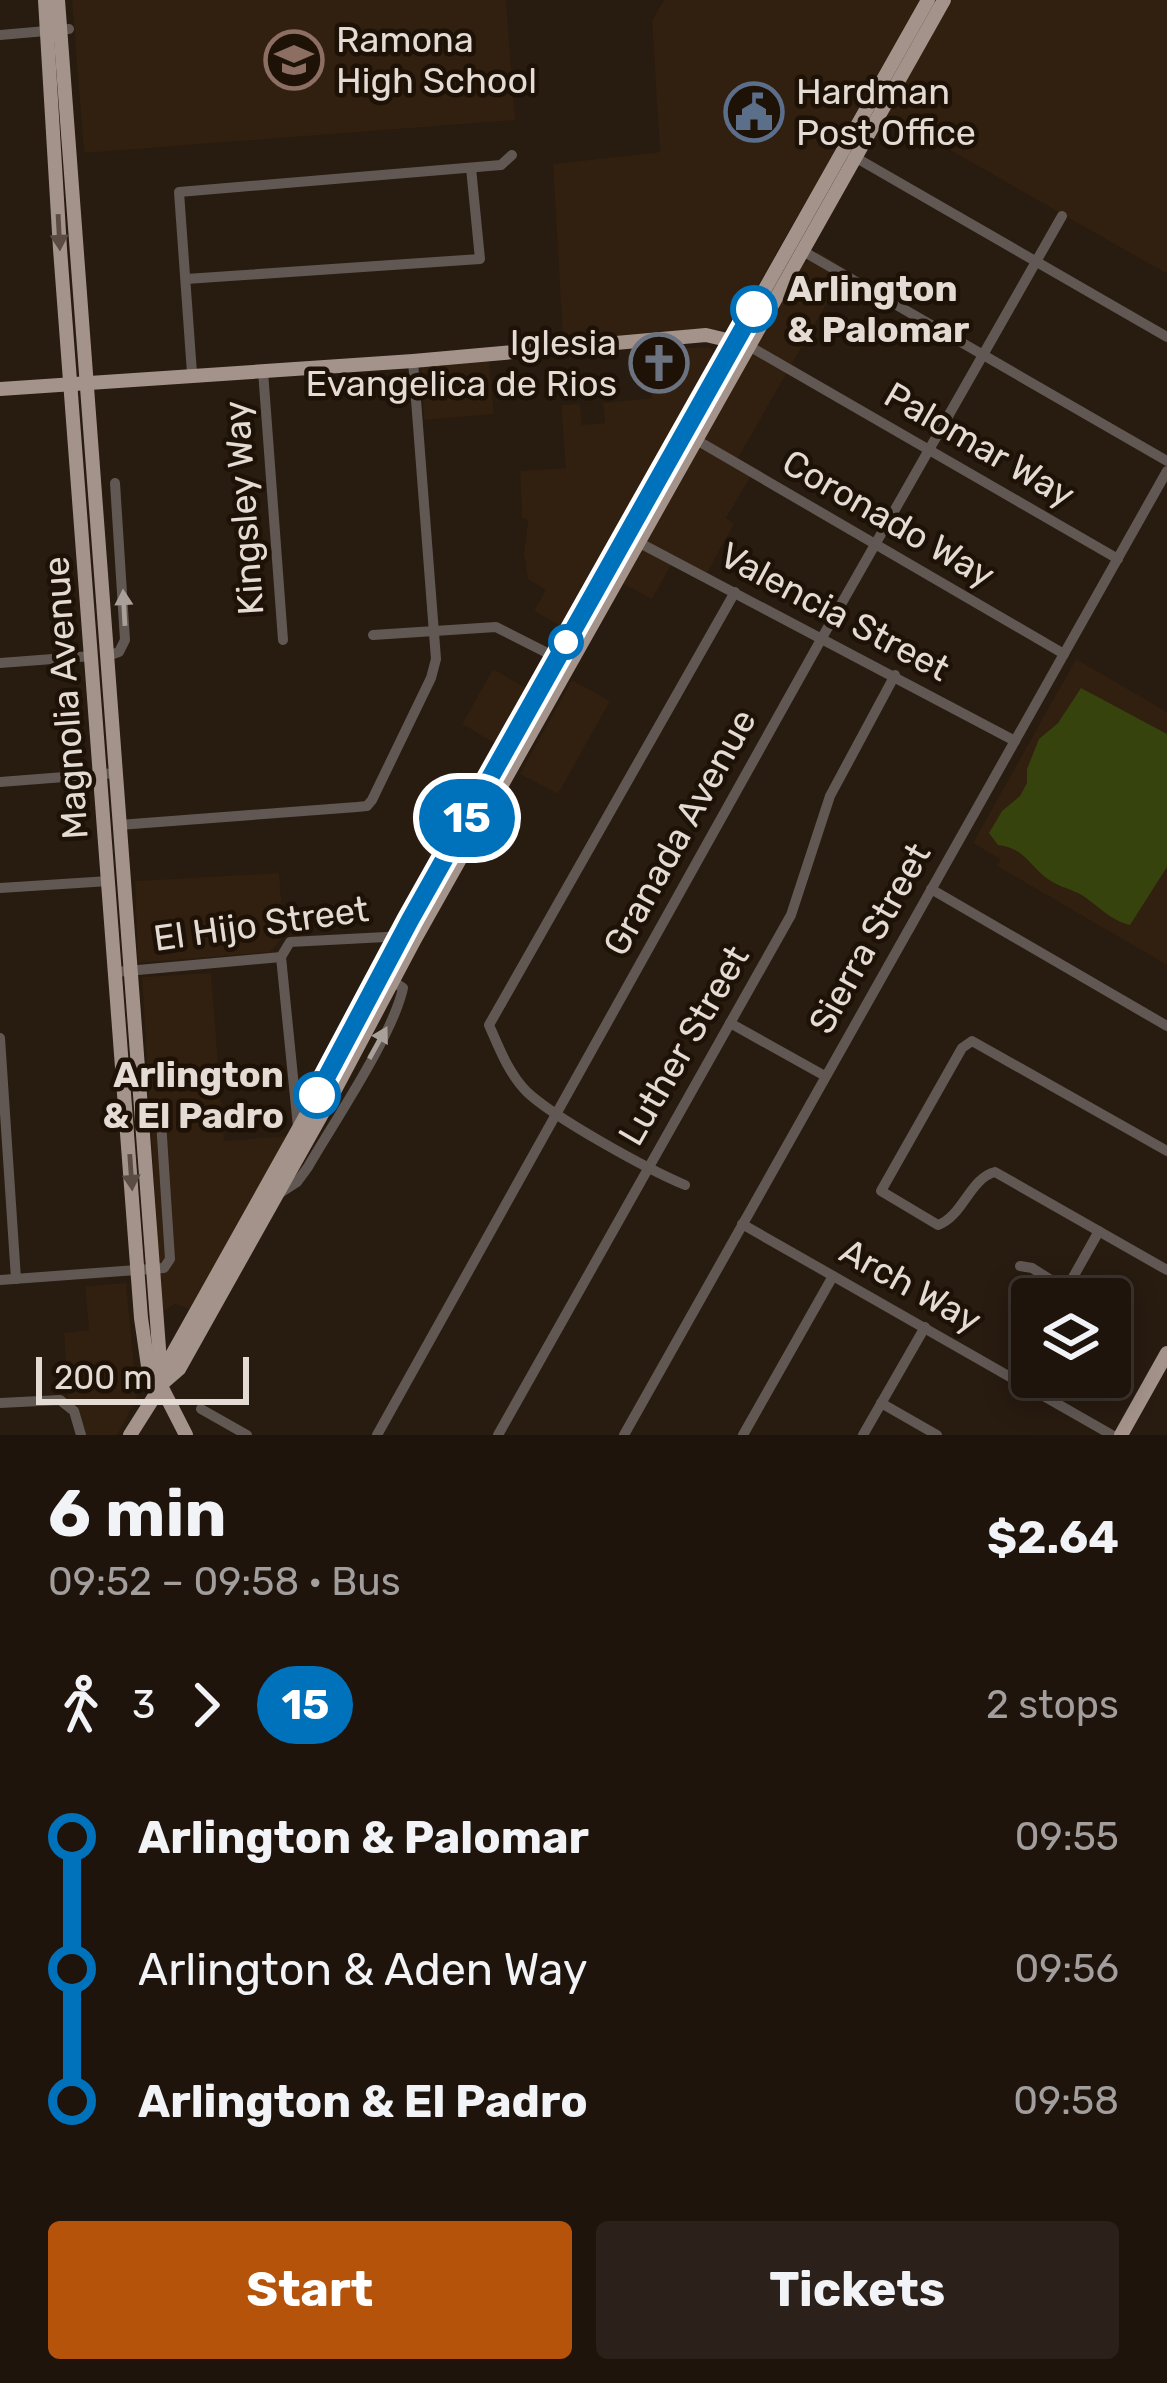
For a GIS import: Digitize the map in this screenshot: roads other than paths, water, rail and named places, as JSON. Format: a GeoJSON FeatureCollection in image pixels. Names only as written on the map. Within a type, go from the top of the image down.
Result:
{"type":"FeatureCollection","features":[{"type":"Feature","properties":{"kind":"main road","name":"Magnolia Avenue"},"geometry":{"type":"LineString","coordinates":[[45,0],[59,30]]}},
{"type":"Feature","properties":{"kind":"main road","name":"Magnolia Avenue"},"geometry":{"type":"LineString","coordinates":[[58,0],[79,383],[109,774],[109,880],[123,971]]}},
{"type":"Feature","properties":{"kind":"main road"},"geometry":{"type":"LineString","coordinates":[[130,1435],[797,248],[928,0]]}},
{"type":"Feature","properties":{"kind":"main road"},"geometry":{"type":"LineString","coordinates":[[849,154],[944,0]]}},
{"type":"Feature","properties":{"kind":"main road"},"geometry":{"type":"LineString","coordinates":[[0,388],[413,361],[706,335],[742,344]]}},
{"type":"Feature","properties":{"kind":"main road","name":"Magnolia Avenue"},"geometry":{"type":"LineString","coordinates":[[79,383],[98,540],[99,656]]}},
{"type":"Feature","properties":{"kind":"main road","name":"Magnolia Avenue"},"geometry":{"type":"LineString","coordinates":[[109,774],[119,825],[123,971],[147,1271],[149,1373],[161,1386],[186,1435]]}},
{"type":"Feature","properties":{"kind":"main road"},"geometry":{"type":"LineString","coordinates":[[161,1386],[179,1369],[277,1195],[333,1108],[394,982],[408,937]]}},
{"type":"Feature","properties":{"kind":"main road","name":"Magnolia Avenue"},"geometry":{"type":"LineString","coordinates":[[147,1271],[159,1330],[161,1386]]}},
{"type":"Feature","properties":{"kind":"main road"},"geometry":{"type":"LineString","coordinates":[[159,1330],[172,1339],[182,1337]]}},
{"type":"Feature","properties":{"kind":"main road"},"geometry":{"type":"LineString","coordinates":[[1116,1435],[1167,1354]]}},
{"type":"Feature","properties":{"kind":"street"},"geometry":{"type":"LineString","coordinates":[[0,34],[59,30]]}},
{"type":"Feature","properties":{"kind":"street"},"geometry":{"type":"LineString","coordinates":[[849,154],[1167,337]]}},
{"type":"Feature","properties":{"kind":"street"},"geometry":{"type":"LineString","coordinates":[[192,374],[179,192],[501,165],[512,155]]}},
{"type":"Feature","properties":{"kind":"street"},"geometry":{"type":"LineString","coordinates":[[186,279],[480,259],[471,168]]}},
{"type":"Feature","properties":{"kind":"street","name":"Granada Avenue"},"geometry":{"type":"LineString","coordinates":[[377,1435],[1062,216]]}},
{"type":"Feature","properties":{"kind":"street"},"geometry":{"type":"LineString","coordinates":[[797,248],[1167,460]]}},
{"type":"Feature","properties":{"kind":"street","name":"Palomar Way"},"geometry":{"type":"LineString","coordinates":[[742,344],[1118,559]]}},
{"type":"Feature","properties":{"kind":"street"},"geometry":{"type":"LineString","coordinates":[[119,825],[367,806],[436,659],[413,361]]}},
{"type":"Feature","properties":{"kind":"street","name":"Kingsley Way"},"geometry":{"type":"LineString","coordinates":[[263,371],[283,640]]}},
{"type":"Feature","properties":{"kind":"street","name":"Coronado Way"},"geometry":{"type":"LineString","coordinates":[[690,436],[1064,654]]}},
{"type":"Feature","properties":{"kind":"street","name":"Sierra Street"},"geometry":{"type":"LineString","coordinates":[[624,1435],[1167,471]]}},
{"type":"Feature","properties":{"kind":"street"},"geometry":{"type":"LineString","coordinates":[[0,663],[119,652],[124,640],[115,483]]}},
{"type":"Feature","properties":{"kind":"street","name":"Valencia Street"},"geometry":{"type":"LineString","coordinates":[[633,539],[1015,741]]}},
{"type":"Feature","properties":{"kind":"street"},"geometry":{"type":"LineString","coordinates":[[98,540],[107,550],[118,550]]}},
{"type":"Feature","properties":{"kind":"street"},"geometry":{"type":"LineString","coordinates":[[685,1185],[556,1113],[526,1091],[506,1063],[489,1025],[735,592]]}},
{"type":"Feature","properties":{"kind":"street"},"geometry":{"type":"LineString","coordinates":[[373,635],[496,627],[563,661]]}},
{"type":"Feature","properties":{"kind":"street","name":"Luther Street"},"geometry":{"type":"LineString","coordinates":[[498,1435],[791,915],[830,796],[895,674]]}},
{"type":"Feature","properties":{"kind":"street"},"geometry":{"type":"LineString","coordinates":[[0,782],[109,774]]}},
{"type":"Feature","properties":{"kind":"street"},"geometry":{"type":"LineString","coordinates":[[0,888],[109,880]]}},
{"type":"Feature","properties":{"kind":"street"},"geometry":{"type":"LineString","coordinates":[[931,890],[1167,1026]]}},
{"type":"Feature","properties":{"kind":"street","name":"El Hijo Street"},"geometry":{"type":"LineString","coordinates":[[123,971],[280,957],[290,942],[408,937]]}},
{"type":"Feature","properties":{"kind":"street"},"geometry":{"type":"LineString","coordinates":[[280,957],[298,1130]]}},
{"type":"Feature","properties":{"kind":"street"},"geometry":{"type":"LineString","coordinates":[[730,1023],[825,1076]]}},
{"type":"Feature","properties":{"kind":"street"},"geometry":{"type":"LineString","coordinates":[[0,1038],[16,1279]]}},
{"type":"Feature","properties":{"kind":"street"},"geometry":{"type":"LineString","coordinates":[[1167,1151],[972,1041],[962,1048],[881,1191],[938,1225],[950,1219],[982,1177],[995,1172],[1167,1270]]}},
{"type":"Feature","properties":{"kind":"street"},"geometry":{"type":"LineString","coordinates":[[0,1280],[164,1268],[170,1259],[160,1106]]}},
{"type":"Feature","properties":{"kind":"street","name":"Arch Way"},"geometry":{"type":"LineString","coordinates":[[742,1224],[1116,1435]]}},
{"type":"Feature","properties":{"kind":"street"},"geometry":{"type":"LineString","coordinates":[[1073,1278],[1099,1231]]}},
{"type":"Feature","properties":{"kind":"street"},"geometry":{"type":"LineString","coordinates":[[1020,1266],[1050,1278]]}},
{"type":"Feature","properties":{"kind":"street"},"geometry":{"type":"LineString","coordinates":[[743,1435],[833,1276]]}},
{"type":"Feature","properties":{"kind":"street"},"geometry":{"type":"LineString","coordinates":[[863,1435],[925,1327]]}},
{"type":"Feature","properties":{"kind":"street"},"geometry":{"type":"LineString","coordinates":[[0,1402],[60,1400],[74,1411],[81,1435]]}},
{"type":"Feature","properties":{"kind":"street"},"geometry":{"type":"LineString","coordinates":[[881,1402],[938,1435]]}},
{"type":"Feature","properties":{"kind":"street"},"geometry":{"type":"LineString","coordinates":[[201,1409],[247,1435]]}},
{"type":"Feature","properties":{"kind":"place","name":"Ramona High School"},"geometry":{"type":"Point","coordinates":[294,60]}},
{"type":"Feature","properties":{"kind":"place","name":"Hardman Post Office"},"geometry":{"type":"Point","coordinates":[754,112]}},
{"type":"Feature","properties":{"kind":"place","name":"Arlington & Palomar"},"geometry":{"type":"Point","coordinates":[754,309]}},
{"type":"Feature","properties":{"kind":"place","name":"Iglesia Evangelica de Rios"},"geometry":{"type":"Point","coordinates":[659,363]}},
{"type":"Feature","properties":{"kind":"place","name":"Arlington & El Padro"},"geometry":{"type":"Point","coordinates":[317,1095]}}]}
